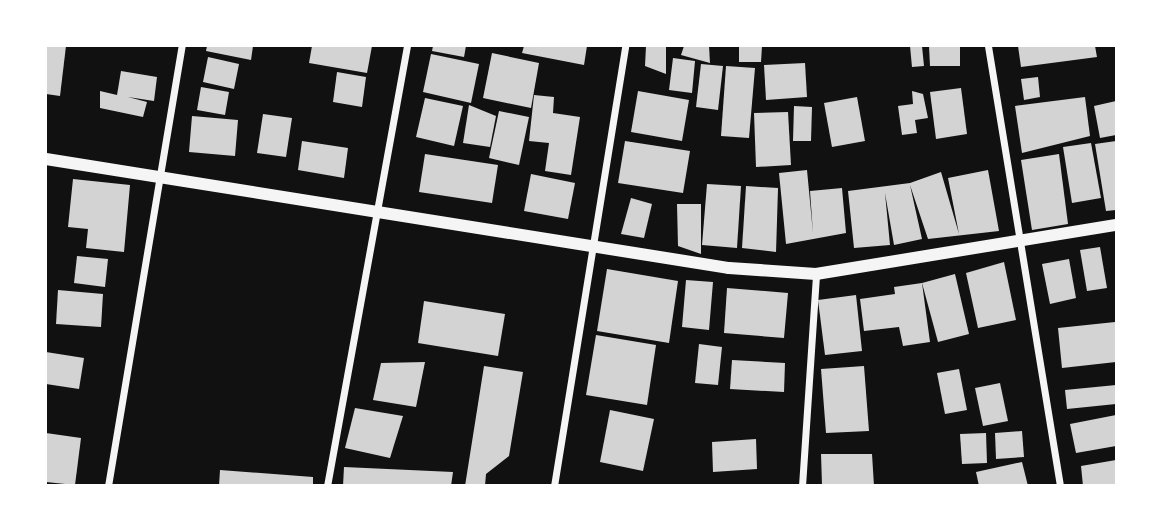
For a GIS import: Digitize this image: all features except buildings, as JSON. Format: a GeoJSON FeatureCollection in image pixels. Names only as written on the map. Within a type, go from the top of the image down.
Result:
{"type":"FeatureCollection","features":[{"type":"Feature","properties":{"kind":"main road"},"geometry":{"type":"LineString","coordinates":[[46,159],[160,173],[729,268],[816,274],[1116,225]]}},
{"type":"Feature","properties":{"kind":"street"},"geometry":{"type":"LineString","coordinates":[[108,485],[182,46]]}},
{"type":"Feature","properties":{"kind":"street"},"geometry":{"type":"LineString","coordinates":[[327,485],[381,210],[407,46]]}},
{"type":"Feature","properties":{"kind":"street"},"geometry":{"type":"LineString","coordinates":[[554,485],[590,244],[625,46]]}},
{"type":"Feature","properties":{"kind":"street"},"geometry":{"type":"LineString","coordinates":[[988,46],[1060,485]]}},
{"type":"Feature","properties":{"kind":"street"},"geometry":{"type":"LineString","coordinates":[[802,485],[816,274]]}}]}
